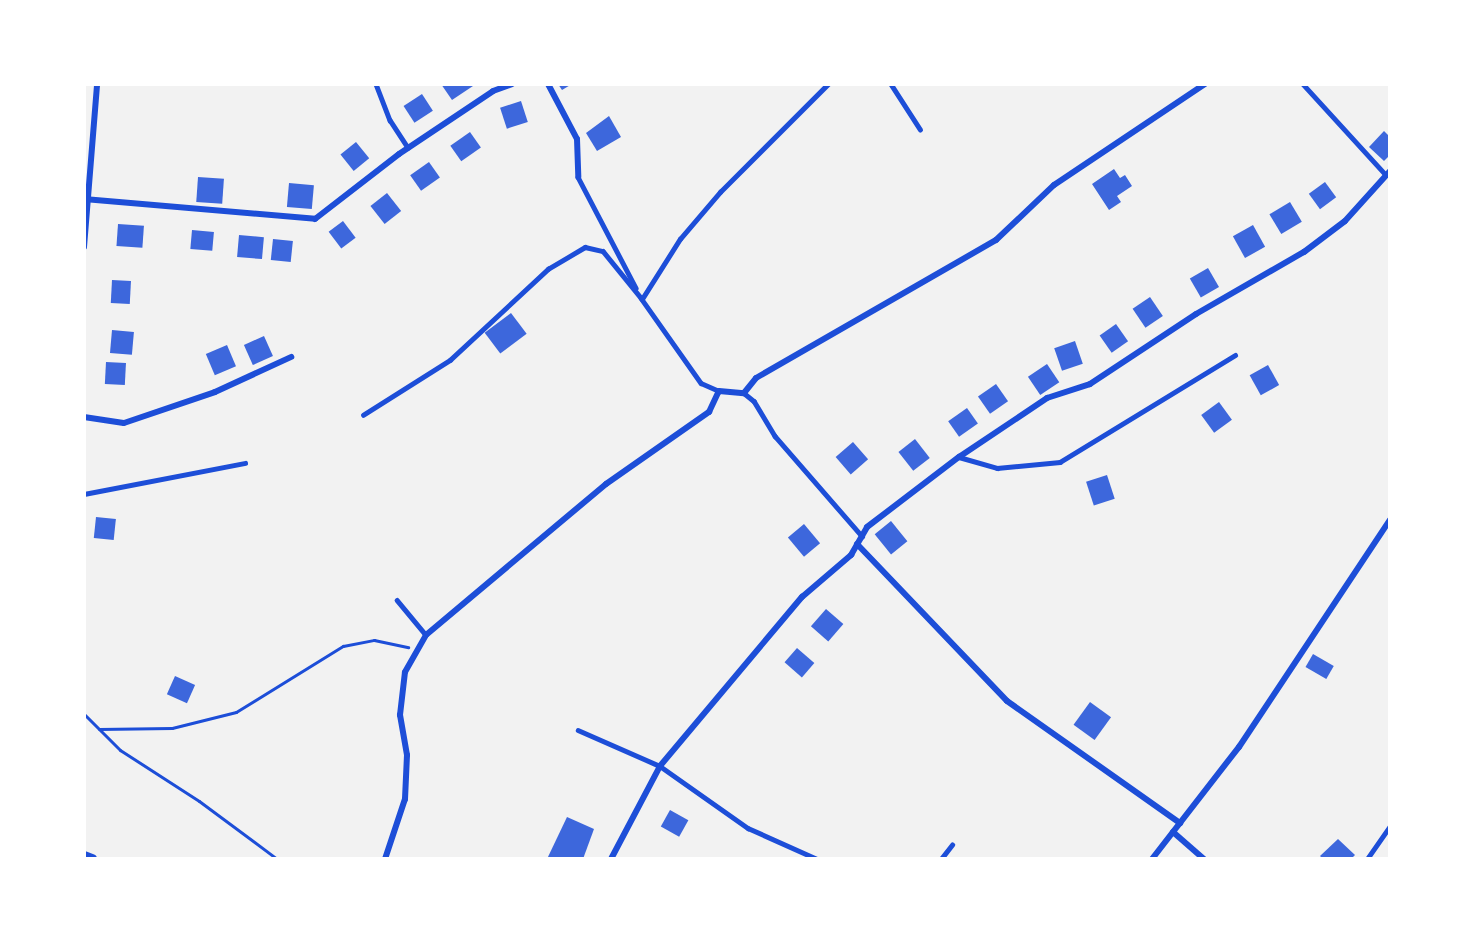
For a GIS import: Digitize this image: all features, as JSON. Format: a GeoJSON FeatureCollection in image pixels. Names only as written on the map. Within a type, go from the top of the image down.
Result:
{"type":"FeatureCollection","features":[{"type":"Feature","properties":{"kind":"street"},"geometry":{"type":"LineString","coordinates":[[84,247],[96,84]]}},
{"type":"Feature","properties":{"kind":"street"},"geometry":{"type":"LineString","coordinates":[[86,199],[315,219],[408,148],[494,91],[512,84]]}},
{"type":"Feature","properties":{"kind":"street"},"geometry":{"type":"LineString","coordinates":[[548,84],[577,139],[578,177]]}},
{"type":"Feature","properties":{"kind":"street"},"geometry":{"type":"LineString","coordinates":[[385,859],[405,799],[407,755],[400,715],[405,672],[426,634],[606,484],[709,412],[719,391],[744,393],[756,378],[996,240],[1054,185],[1205,84]]}},
{"type":"Feature","properties":{"kind":"street"},"geometry":{"type":"LineString","coordinates":[[611,859],[660,766],[802,597],[851,555],[867,527],[959,457],[1047,398],[1090,384],[1196,314],[1304,252],[1345,221],[1388,173]]}},
{"type":"Feature","properties":{"kind":"street"},"geometry":{"type":"LineString","coordinates":[[84,417],[124,423],[215,392],[291,357]]}},
{"type":"Feature","properties":{"kind":"street"},"geometry":{"type":"LineString","coordinates":[[1152,859],[1239,747],[1390,520]]}},
{"type":"Feature","properties":{"kind":"street"},"geometry":{"type":"LineString","coordinates":[[857,544],[1007,701],[1180,823]]}},
{"type":"Feature","properties":{"kind":"street"},"geometry":{"type":"LineString","coordinates":[[1173,832],[1204,859]]}},
{"type":"Feature","properties":{"kind":"street"},"geometry":{"type":"LineString","coordinates":[[84,856],[92,859]]}},
{"type":"Feature","properties":{"kind":"lane"},"geometry":{"type":"LineString","coordinates":[[376,84],[390,120],[408,148]]}},
{"type":"Feature","properties":{"kind":"lane"},"geometry":{"type":"LineString","coordinates":[[642,299],[680,239],[720,192],[828,84]]}},
{"type":"Feature","properties":{"kind":"lane"},"geometry":{"type":"LineString","coordinates":[[891,84],[920,129]]}},
{"type":"Feature","properties":{"kind":"lane"},"geometry":{"type":"LineString","coordinates":[[1303,84],[1388,173]]}},
{"type":"Feature","properties":{"kind":"lane"},"geometry":{"type":"LineString","coordinates":[[578,177],[642,299]]}},
{"type":"Feature","properties":{"kind":"lane"},"geometry":{"type":"LineString","coordinates":[[363,415],[450,360],[548,269],[585,247],[603,251],[642,299],[702,383],[719,391]]}},
{"type":"Feature","properties":{"kind":"lane"},"geometry":{"type":"LineString","coordinates":[[959,457],[997,468],[1060,462],[1235,355]]}},
{"type":"Feature","properties":{"kind":"lane"},"geometry":{"type":"LineString","coordinates":[[744,393],[754,401],[775,436],[862,536]]}},
{"type":"Feature","properties":{"kind":"lane"},"geometry":{"type":"LineString","coordinates":[[84,494],[245,463]]}},
{"type":"Feature","properties":{"kind":"lane"},"geometry":{"type":"LineString","coordinates":[[397,600],[426,634]]}},
{"type":"Feature","properties":{"kind":"lane"},"geometry":{"type":"LineString","coordinates":[[579,730],[660,766],[748,828],[817,859]]}},
{"type":"Feature","properties":{"kind":"lane"},"geometry":{"type":"LineString","coordinates":[[1366,859],[1390,826]]}},
{"type":"Feature","properties":{"kind":"lane"},"geometry":{"type":"LineString","coordinates":[[941,859],[952,845]]}},
{"type":"Feature","properties":{"kind":"path"},"geometry":{"type":"LineString","coordinates":[[99,729],[172,728],[236,712],[344,646],[374,640],[418,649]]}},
{"type":"Feature","properties":{"kind":"path"},"geometry":{"type":"LineString","coordinates":[[84,714],[120,750],[199,801],[277,859]]}},
{"type":"Feature","properties":{"kind":"building"},"geometry":{"type":"Polygon","coordinates":[[[441,84],[471,84],[473,86],[452,100],[441,84]]]}},
{"type":"Feature","properties":{"kind":"building"},"geometry":{"type":"Polygon","coordinates":[[[558,84],[572,84],[562,90],[558,84]]]}},
{"type":"Feature","properties":{"kind":"building"},"geometry":{"type":"Polygon","coordinates":[[[422,94],[433,111],[414,123],[404,106],[422,94]]]}},
{"type":"Feature","properties":{"kind":"building"},"geometry":{"type":"Polygon","coordinates":[[[521,101],[528,122],[507,129],[500,108],[521,101]]]}},
{"type":"Feature","properties":{"kind":"building"},"geometry":{"type":"Polygon","coordinates":[[[609,116],[621,137],[597,151],[586,133],[609,116]]]}},
{"type":"Feature","properties":{"kind":"building"},"geometry":{"type":"Polygon","coordinates":[[[1384,131],[1390,137],[1390,155],[1384,161],[1369,147],[1384,131]]]}},
{"type":"Feature","properties":{"kind":"building"},"geometry":{"type":"Polygon","coordinates":[[[470,132],[481,148],[461,161],[450,146],[470,132]]]}},
{"type":"Feature","properties":{"kind":"building"},"geometry":{"type":"Polygon","coordinates":[[[356,142],[369,158],[354,171],[340,155],[356,142]]]}},
{"type":"Feature","properties":{"kind":"building"},"geometry":{"type":"Polygon","coordinates":[[[429,162],[440,178],[421,191],[410,175],[429,162]]]}},
{"type":"Feature","properties":{"kind":"building"},"geometry":{"type":"Polygon","coordinates":[[[1114,169],[1120,178],[1125,175],[1132,186],[1117,196],[1121,202],[1109,210],[1092,184],[1114,169]]]}},
{"type":"Feature","properties":{"kind":"building"},"geometry":{"type":"Polygon","coordinates":[[[198,177],[224,179],[222,204],[196,202],[198,177]]]}},
{"type":"Feature","properties":{"kind":"building"},"geometry":{"type":"Polygon","coordinates":[[[1325,182],[1336,197],[1320,209],[1309,194],[1325,182]]]}},
{"type":"Feature","properties":{"kind":"building"},"geometry":{"type":"Polygon","coordinates":[[[289,183],[314,185],[312,209],[287,207],[289,183]]]}},
{"type":"Feature","properties":{"kind":"building"},"geometry":{"type":"Polygon","coordinates":[[[387,193],[401,211],[385,224],[370,206],[387,193]]]}},
{"type":"Feature","properties":{"kind":"building"},"geometry":{"type":"Polygon","coordinates":[[[1290,202],[1302,222],[1281,234],[1269,214],[1290,202]]]}},
{"type":"Feature","properties":{"kind":"building"},"geometry":{"type":"Polygon","coordinates":[[[343,221],[356,238],[341,249],[329,232],[343,221]]]}},
{"type":"Feature","properties":{"kind":"building"},"geometry":{"type":"Polygon","coordinates":[[[118,224],[144,226],[142,248],[116,246],[118,224]]]}},
{"type":"Feature","properties":{"kind":"building"},"geometry":{"type":"Polygon","coordinates":[[[1253,225],[1265,247],[1245,258],[1233,236],[1253,225]]]}},
{"type":"Feature","properties":{"kind":"building"},"geometry":{"type":"Polygon","coordinates":[[[192,230],[214,232],[212,251],[190,249],[192,230]]]}},
{"type":"Feature","properties":{"kind":"building"},"geometry":{"type":"Polygon","coordinates":[[[239,235],[264,237],[262,259],[237,257],[239,235]]]}},
{"type":"Feature","properties":{"kind":"building"},"geometry":{"type":"Polygon","coordinates":[[[273,239],[293,241],[291,262],[271,260],[273,239]]]}},
{"type":"Feature","properties":{"kind":"building"},"geometry":{"type":"Polygon","coordinates":[[[1208,268],[1219,287],[1201,298],[1190,278],[1208,268]]]}},
{"type":"Feature","properties":{"kind":"building"},"geometry":{"type":"Polygon","coordinates":[[[112,280],[131,281],[130,304],[111,303],[112,280]]]}},
{"type":"Feature","properties":{"kind":"building"},"geometry":{"type":"Polygon","coordinates":[[[1150,297],[1163,316],[1145,328],[1133,309],[1150,297]]]}},
{"type":"Feature","properties":{"kind":"building"},"geometry":{"type":"Polygon","coordinates":[[[511,313],[527,334],[500,354],[485,333],[511,313]]]}},
{"type":"Feature","properties":{"kind":"building"},"geometry":{"type":"Polygon","coordinates":[[[1116,324],[1128,341],[1112,353],[1100,335],[1116,324]]]}},
{"type":"Feature","properties":{"kind":"building"},"geometry":{"type":"Polygon","coordinates":[[[112,330],[134,332],[132,355],[110,353],[112,330]]]}},
{"type":"Feature","properties":{"kind":"building"},"geometry":{"type":"Polygon","coordinates":[[[264,336],[273,356],[253,365],[244,345],[264,336]]]}},
{"type":"Feature","properties":{"kind":"building"},"geometry":{"type":"Polygon","coordinates":[[[1075,341],[1083,364],[1062,371],[1054,348],[1075,341]]]}},
{"type":"Feature","properties":{"kind":"building"},"geometry":{"type":"Polygon","coordinates":[[[227,345],[236,366],[215,375],[206,354],[227,345]]]}},
{"type":"Feature","properties":{"kind":"building"},"geometry":{"type":"Polygon","coordinates":[[[106,362],[126,363],[125,385],[105,384],[106,362]]]}},
{"type":"Feature","properties":{"kind":"building"},"geometry":{"type":"Polygon","coordinates":[[[1047,364],[1059,382],[1040,395],[1028,377],[1047,364]]]}},
{"type":"Feature","properties":{"kind":"building"},"geometry":{"type":"Polygon","coordinates":[[[1268,365],[1279,385],[1261,395],[1250,375],[1268,365]]]}},
{"type":"Feature","properties":{"kind":"building"},"geometry":{"type":"Polygon","coordinates":[[[996,384],[1008,401],[990,414],[978,397],[996,384]]]}},
{"type":"Feature","properties":{"kind":"building"},"geometry":{"type":"Polygon","coordinates":[[[1219,402],[1232,420],[1214,433],[1201,415],[1219,402]]]}},
{"type":"Feature","properties":{"kind":"building"},"geometry":{"type":"Polygon","coordinates":[[[967,408],[978,424],[959,437],[948,421],[967,408]]]}},
{"type":"Feature","properties":{"kind":"building"},"geometry":{"type":"Polygon","coordinates":[[[915,439],[930,458],[913,471],[898,452],[915,439]]]}},
{"type":"Feature","properties":{"kind":"building"},"geometry":{"type":"Polygon","coordinates":[[[853,442],[868,459],[851,474],[836,457],[853,442]]]}},
{"type":"Feature","properties":{"kind":"building"},"geometry":{"type":"Polygon","coordinates":[[[1107,475],[1115,499],[1094,506],[1086,482],[1107,475]]]}},
{"type":"Feature","properties":{"kind":"building"},"geometry":{"type":"Polygon","coordinates":[[[96,517],[116,519],[114,540],[94,538],[96,517]]]}},
{"type":"Feature","properties":{"kind":"building"},"geometry":{"type":"Polygon","coordinates":[[[891,521],[907,541],[891,554],[875,534],[891,521]]]}},
{"type":"Feature","properties":{"kind":"building"},"geometry":{"type":"Polygon","coordinates":[[[804,524],[820,543],[804,557],[788,537],[804,524]]]}},
{"type":"Feature","properties":{"kind":"building"},"geometry":{"type":"Polygon","coordinates":[[[826,609],[843,624],[828,641],[811,626],[826,609]]]}},
{"type":"Feature","properties":{"kind":"building"},"geometry":{"type":"Polygon","coordinates":[[[797,648],[814,663],[802,677],[785,662],[797,648]]]}},
{"type":"Feature","properties":{"kind":"building"},"geometry":{"type":"Polygon","coordinates":[[[1313,654],[1334,666],[1326,679],[1306,667],[1313,654]]]}},
{"type":"Feature","properties":{"kind":"building"},"geometry":{"type":"Polygon","coordinates":[[[175,676],[195,685],[187,703],[167,694],[175,676]]]}},
{"type":"Feature","properties":{"kind":"building"},"geometry":{"type":"Polygon","coordinates":[[[1090,702],[1111,717],[1095,740],[1074,725],[1090,702]]]}},
{"type":"Feature","properties":{"kind":"building"},"geometry":{"type":"Polygon","coordinates":[[[670,810],[688,820],[679,837],[661,827],[670,810]]]}},
{"type":"Feature","properties":{"kind":"building"},"geometry":{"type":"Polygon","coordinates":[[[567,817],[594,829],[583,859],[547,859],[567,817]]]}},
{"type":"Feature","properties":{"kind":"building"},"geometry":{"type":"Polygon","coordinates":[[[1338,839],[1355,855],[1351,859],[1323,859],[1320,856],[1338,839]]]}}]}
